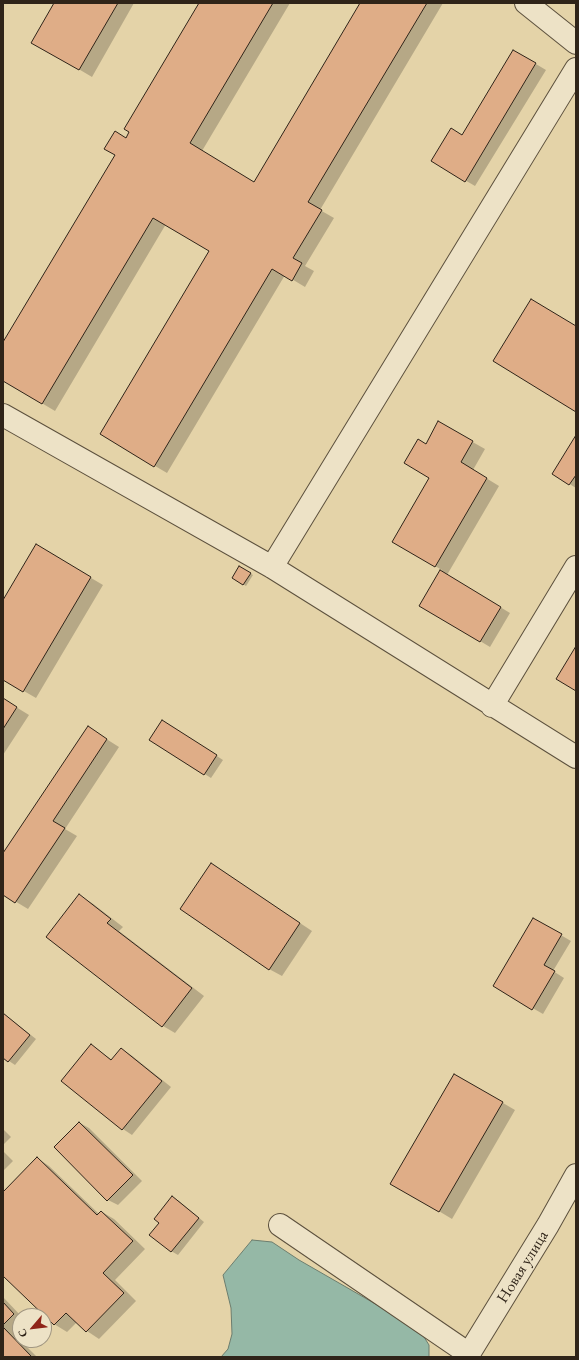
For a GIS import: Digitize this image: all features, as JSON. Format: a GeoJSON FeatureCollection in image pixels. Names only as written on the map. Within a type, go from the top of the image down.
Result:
{"type":"FeatureCollection","features":[{"type":"Feature","properties":{"kind":"street"},"geometry":{"type":"LineString","coordinates":[[526,3],[576,43]]}},
{"type":"Feature","properties":{"kind":"street"},"geometry":{"type":"LineString","coordinates":[[272,567],[576,68]]}},
{"type":"Feature","properties":{"kind":"street"},"geometry":{"type":"LineString","coordinates":[[3,415],[272,567],[492,706],[576,757]]}},
{"type":"Feature","properties":{"kind":"street"},"geometry":{"type":"LineString","coordinates":[[492,706],[576,566]]}},
{"type":"Feature","properties":{"kind":"street","name":"Новая улица"},"geometry":{"type":"LineString","coordinates":[[468,1356],[548,1225],[576,1175]]}},
{"type":"Feature","properties":{"kind":"street"},"geometry":{"type":"LineString","coordinates":[[280,1225],[468,1356]]}},
{"type":"Feature","properties":{"kind":"shaded area"},"geometry":{"type":"Polygon","coordinates":[[[252,1240],[272,1242],[299,1260],[419,1329],[429,1345],[429,1357],[221,1357],[228,1349],[232,1334],[231,1308],[223,1275],[252,1240]]]}},
{"type":"Feature","properties":{"kind":"building"},"geometry":{"type":"Polygon","coordinates":[[[54,3],[118,3],[79,70],[31,43],[54,3]]]}},
{"type":"Feature","properties":{"kind":"building"},"geometry":{"type":"Polygon","coordinates":[[[199,3],[273,3],[190,143],[254,182],[360,3],[427,3],[308,202],[322,210],[293,258],[302,263],[292,281],[272,269],[154,467],[100,434],[209,251],[153,218],[42,404],[3,381],[3,342],[115,155],[104,149],[115,131],[126,138],[129,132],[124,129],[199,3]]]}},
{"type":"Feature","properties":{"kind":"building"},"geometry":{"type":"Polygon","coordinates":[[[513,50],[536,63],[465,182],[431,161],[451,128],[462,135],[513,50]]]}},
{"type":"Feature","properties":{"kind":"building"},"geometry":{"type":"Polygon","coordinates":[[[531,299],[576,326],[576,412],[493,361],[531,299]]]}},
{"type":"Feature","properties":{"kind":"building"},"geometry":{"type":"Polygon","coordinates":[[[438,421],[473,441],[461,462],[487,478],[435,567],[392,542],[429,478],[404,463],[418,439],[426,444],[438,421]]]}},
{"type":"Feature","properties":{"kind":"building"},"geometry":{"type":"Polygon","coordinates":[[[576,435],[576,475],[569,485],[552,474],[576,435]]]}},
{"type":"Feature","properties":{"kind":"building"},"geometry":{"type":"Polygon","coordinates":[[[36,544],[91,577],[23,692],[3,680],[3,600],[36,544]]]}},
{"type":"Feature","properties":{"kind":"building"},"geometry":{"type":"Polygon","coordinates":[[[239,566],[251,573],[243,585],[232,578],[239,566]]]}},
{"type":"Feature","properties":{"kind":"building"},"geometry":{"type":"Polygon","coordinates":[[[440,570],[501,607],[480,642],[419,606],[440,570]]]}},
{"type":"Feature","properties":{"kind":"building"},"geometry":{"type":"Polygon","coordinates":[[[576,646],[576,691],[556,679],[576,646]]]}},
{"type":"Feature","properties":{"kind":"building"},"geometry":{"type":"Polygon","coordinates":[[[3,698],[17,707],[3,729],[3,698]]]}},
{"type":"Feature","properties":{"kind":"building"},"geometry":{"type":"Polygon","coordinates":[[[162,720],[217,755],[204,775],[149,740],[162,720]]]}},
{"type":"Feature","properties":{"kind":"building"},"geometry":{"type":"Polygon","coordinates":[[[88,726],[107,739],[53,821],[65,828],[15,903],[3,895],[3,853],[88,726]]]}},
{"type":"Feature","properties":{"kind":"building"},"geometry":{"type":"Polygon","coordinates":[[[211,863],[300,923],[269,970],[180,909],[211,863]]]}},
{"type":"Feature","properties":{"kind":"building"},"geometry":{"type":"Polygon","coordinates":[[[79,894],[111,919],[107,923],[192,988],[162,1027],[46,937],[79,894]]]}},
{"type":"Feature","properties":{"kind":"building"},"geometry":{"type":"Polygon","coordinates":[[[533,918],[562,934],[544,965],[555,971],[532,1010],[493,986],[533,918]]]}},
{"type":"Feature","properties":{"kind":"building"},"geometry":{"type":"Polygon","coordinates":[[[3,1013],[30,1035],[8,1062],[3,1058],[3,1013]]]}},
{"type":"Feature","properties":{"kind":"building"},"geometry":{"type":"Polygon","coordinates":[[[91,1044],[111,1060],[121,1048],[162,1081],[122,1130],[61,1081],[91,1044]]]}},
{"type":"Feature","properties":{"kind":"building"},"geometry":{"type":"Polygon","coordinates":[[[454,1074],[503,1102],[439,1212],[390,1184],[454,1074]]]}},
{"type":"Feature","properties":{"kind":"building"},"geometry":{"type":"Polygon","coordinates":[[[79,1122],[133,1175],[107,1201],[54,1147],[79,1122]]]}},
{"type":"Feature","properties":{"kind":"building"},"geometry":{"type":"Polygon","coordinates":[[[37,1157],[97,1215],[101,1211],[133,1241],[103,1273],[124,1293],[86,1332],[66,1313],[54,1325],[52,1323],[52,1308],[36,1308],[3,1276],[3,1192],[37,1157]]]}},
{"type":"Feature","properties":{"kind":"building"},"geometry":{"type":"Polygon","coordinates":[[[172,1196],[199,1218],[171,1252],[149,1235],[159,1223],[154,1219],[172,1196]]]}},
{"type":"Feature","properties":{"kind":"building"},"geometry":{"type":"Polygon","coordinates":[[[3,1302],[12,1312],[12,1316],[3,1325],[3,1302]]]}},
{"type":"Feature","properties":{"kind":"building"},"geometry":{"type":"Polygon","coordinates":[[[3,1327],[12,1336],[12,1348],[23,1348],[32,1357],[3,1357],[3,1327]]]}}]}
